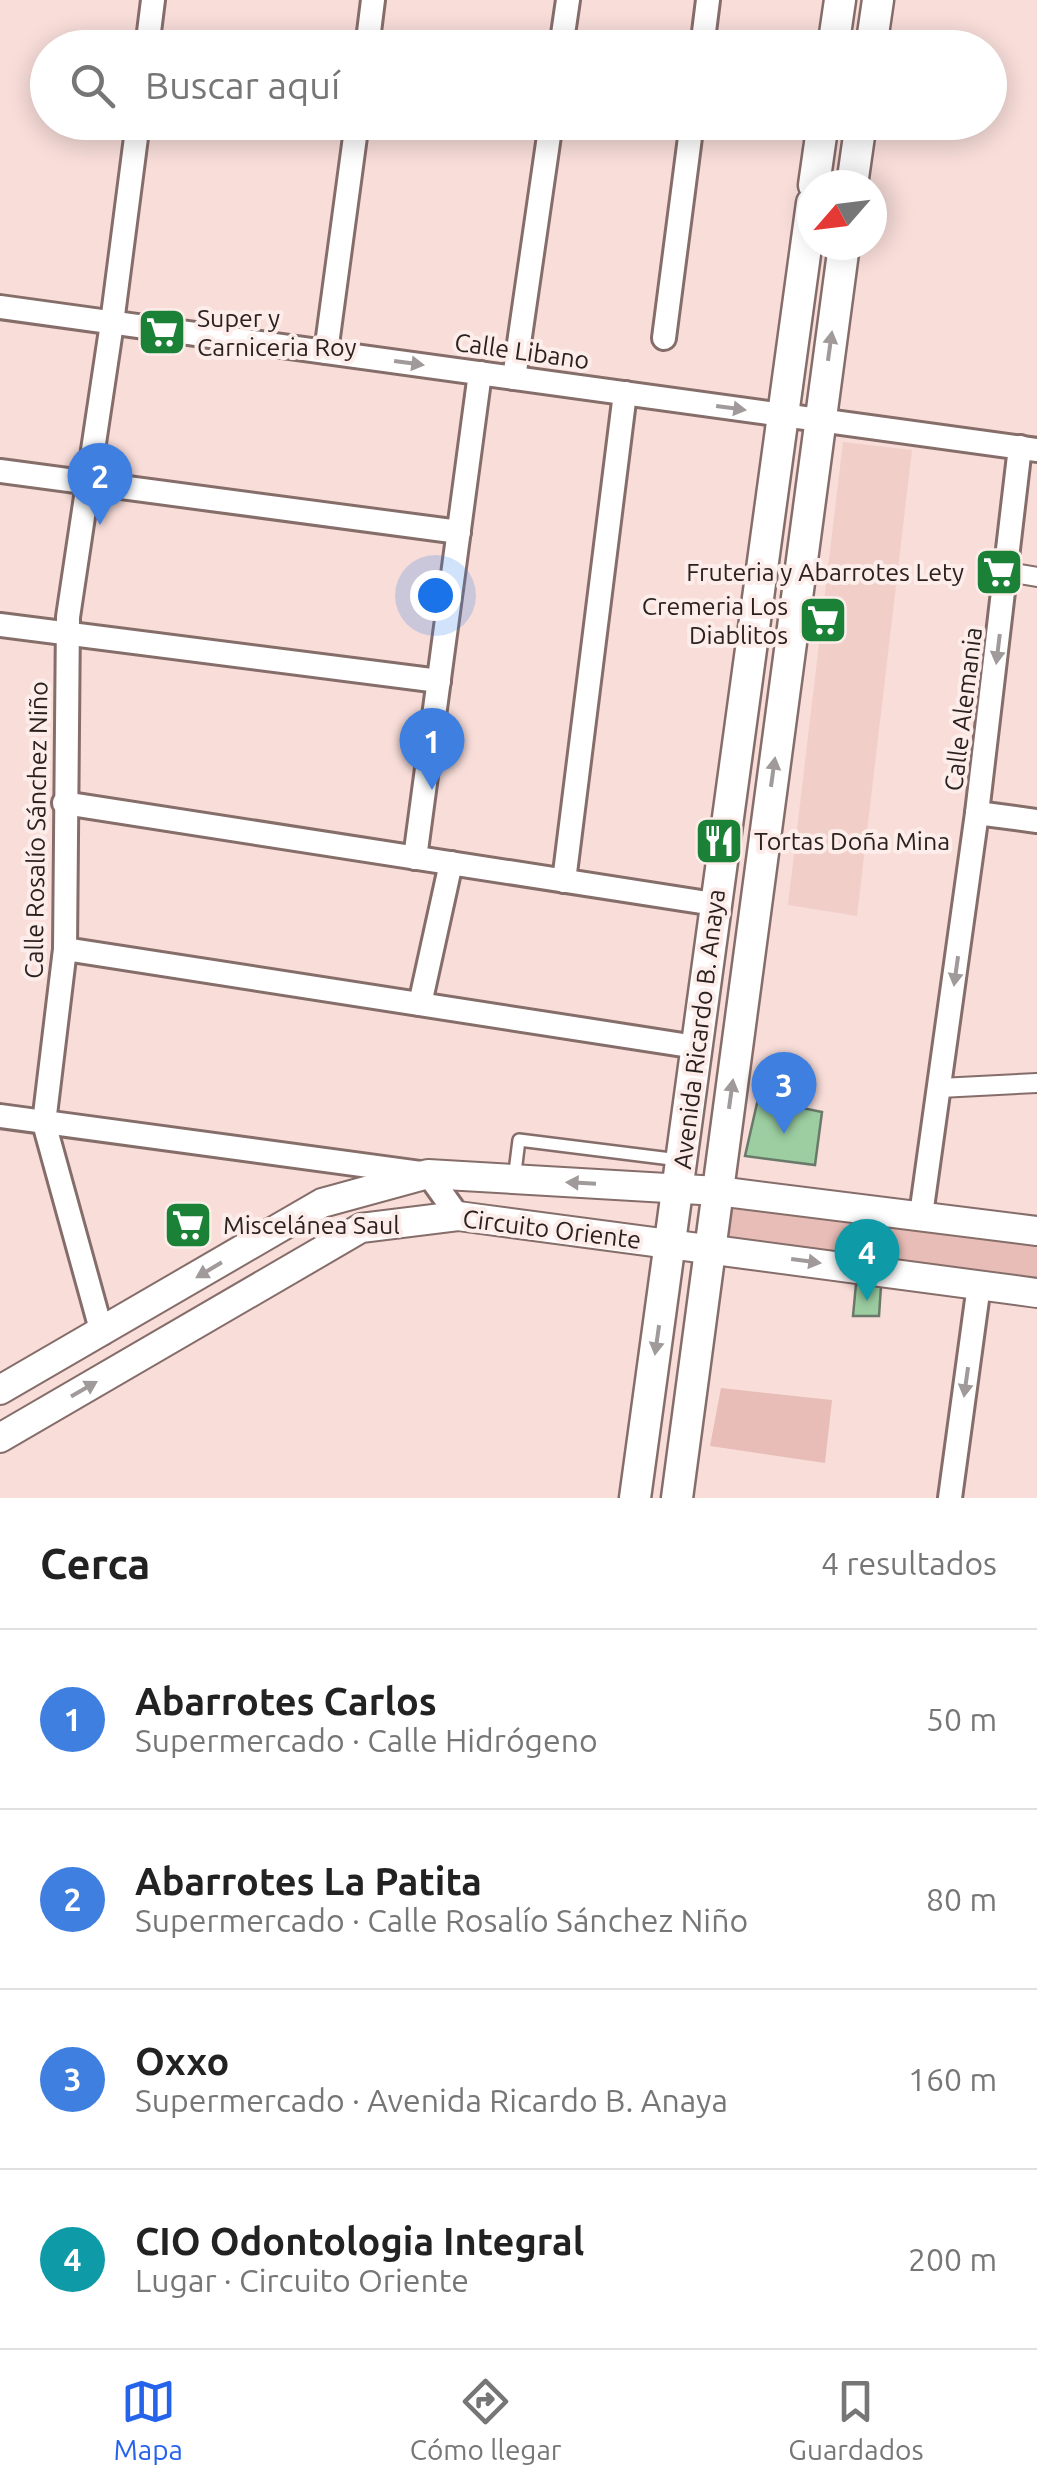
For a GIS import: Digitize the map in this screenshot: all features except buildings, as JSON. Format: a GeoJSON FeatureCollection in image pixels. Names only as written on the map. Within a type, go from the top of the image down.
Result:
{"type":"FeatureCollection","features":[{"type":"Feature","properties":{"kind":"main road"},"geometry":{"type":"LineString","coordinates":[[836,30],[840,0]]}},
{"type":"Feature","properties":{"kind":"main road"},"geometry":{"type":"LineString","coordinates":[[874,30],[878,0]]}},
{"type":"Feature","properties":{"kind":"main road"},"geometry":{"type":"LineString","coordinates":[[816,170],[820,140]]}},
{"type":"Feature","properties":{"kind":"main road"},"geometry":{"type":"LineString","coordinates":[[854,170],[858,140]]}},
{"type":"Feature","properties":{"kind":"main road","name":"Avenida Ricardo B. Anaya"},"geometry":{"type":"LineString","coordinates":[[634,1498],[804,260]]}},
{"type":"Feature","properties":{"kind":"main road","name":"Avenida Ricardo B. Anaya"},"geometry":{"type":"LineString","coordinates":[[677,1498],[842,260]]}},
{"type":"Feature","properties":{"kind":"street"},"geometry":{"type":"LineString","coordinates":[[149,30],[153,0]]}},
{"type":"Feature","properties":{"kind":"street"},"geometry":{"type":"LineString","coordinates":[[370,30],[374,0]]}},
{"type":"Feature","properties":{"kind":"street"},"geometry":{"type":"LineString","coordinates":[[564,30],[568,0]]}},
{"type":"Feature","properties":{"kind":"street"},"geometry":{"type":"LineString","coordinates":[[704,30],[708,0]]}},
{"type":"Feature","properties":{"kind":"street","name":"Calle Rosalío Sánchez Niño"},"geometry":{"type":"LineString","coordinates":[[102,1334],[44,1123],[64,949],[68,636],[136,140]]}},
{"type":"Feature","properties":{"kind":"street"},"geometry":{"type":"LineString","coordinates":[[326,352],[355,140]]}},
{"type":"Feature","properties":{"kind":"street"},"geometry":{"type":"LineString","coordinates":[[514,378],[548,140]]}},
{"type":"Feature","properties":{"kind":"street"},"geometry":{"type":"LineString","coordinates":[[664,338],[690,140]]}},
{"type":"Feature","properties":{"kind":"street","name":"Calle Libano"},"geometry":{"type":"LineString","coordinates":[[0,307],[1028,449]]}},
{"type":"Feature","properties":{"kind":"street"},"geometry":{"type":"LineString","coordinates":[[416,858],[480,373]]}},
{"type":"Feature","properties":{"kind":"street"},"geometry":{"type":"LineString","coordinates":[[564,881],[625,393]]}},
{"type":"Feature","properties":{"kind":"street","name":"Calle Alemania"},"geometry":{"type":"LineString","coordinates":[[921,1215],[1028,449]]}},
{"type":"Feature","properties":{"kind":"street"},"geometry":{"type":"LineString","coordinates":[[0,471],[459,532]]}},
{"type":"Feature","properties":{"kind":"street"},"geometry":{"type":"LineString","coordinates":[[1008,572],[1037,577]]}},
{"type":"Feature","properties":{"kind":"street"},"geometry":{"type":"LineString","coordinates":[[0,625],[439,682]]}},
{"type":"Feature","properties":{"kind":"street"},"geometry":{"type":"LineString","coordinates":[[64,803],[714,904]]}},
{"type":"Feature","properties":{"kind":"street"},"geometry":{"type":"LineString","coordinates":[[977,813],[1037,821]]}},
{"type":"Feature","properties":{"kind":"street"},"geometry":{"type":"LineString","coordinates":[[420,1004],[451,863]]}},
{"type":"Feature","properties":{"kind":"street"},"geometry":{"type":"LineString","coordinates":[[64,949],[696,1047]]}},
{"type":"Feature","properties":{"kind":"street"},"geometry":{"type":"LineString","coordinates":[[940,1088],[1037,1084]]}},
{"type":"Feature","properties":{"kind":"street"},"geometry":{"type":"LineString","coordinates":[[0,1116],[428,1174],[458,1216]]}},
{"type":"Feature","properties":{"kind":"street","name":"Circuito Oriente"},"geometry":{"type":"LineString","coordinates":[[0,1390],[322,1203],[428,1174],[514,1180],[681,1174],[718,1191],[1037,1231]]}},
{"type":"Feature","properties":{"kind":"street","name":"Circuito Oriente"},"geometry":{"type":"LineString","coordinates":[[0,1438],[361,1228],[458,1216],[1037,1293]]}},
{"type":"Feature","properties":{"kind":"street"},"geometry":{"type":"LineString","coordinates":[[249,1246],[269,1282]]}},
{"type":"Feature","properties":{"kind":"street"},"geometry":{"type":"LineString","coordinates":[[950,1498],[979,1285]]}},
{"type":"Feature","properties":{"kind":"lane"},"geometry":{"type":"LineString","coordinates":[[514,1180],[519,1140],[681,1174]]}},
{"type":"Feature","properties":{"kind":"shaded area"},"geometry":{"type":"Polygon","coordinates":[[[843,442],[912,450],[857,916],[788,905],[843,442]]]}},
{"type":"Feature","properties":{"kind":"shaded area"},"geometry":{"type":"Polygon","coordinates":[[[734,1195],[1037,1232],[1037,1277],[727,1240],[734,1195]]]}},
{"type":"Feature","properties":{"kind":"shaded area"},"geometry":{"type":"Polygon","coordinates":[[[721,1388],[832,1400],[825,1463],[710,1446],[721,1388]]]}},
{"type":"Feature","properties":{"kind":"place","name":"Super y Carniceria Roy"},"geometry":{"type":"Point","coordinates":[162,332]}},
{"type":"Feature","properties":{"kind":"place","name":"Abarrotes La Patita"},"geometry":{"type":"Point","coordinates":[100,525]}},
{"type":"Feature","properties":{"kind":"place","name":"Fruteria y Abarrotes Lety"},"geometry":{"type":"Point","coordinates":[999,572]}},
{"type":"Feature","properties":{"kind":"place","name":"Cremeria Los Diablitos"},"geometry":{"type":"Point","coordinates":[823,620]}},
{"type":"Feature","properties":{"kind":"place","name":"Abarrotes Carlos"},"geometry":{"type":"Point","coordinates":[432,790]}},
{"type":"Feature","properties":{"kind":"place","name":"Tortas Doña Mina"},"geometry":{"type":"Point","coordinates":[719,841]}},
{"type":"Feature","properties":{"kind":"place","name":"Oxxo"},"geometry":{"type":"Point","coordinates":[784,1134]}},
{"type":"Feature","properties":{"kind":"place","name":"Miscelánea Saul"},"geometry":{"type":"Point","coordinates":[188,1225]}},
{"type":"Feature","properties":{"kind":"place","name":"CIO Odontologia Integral"},"geometry":{"type":"Point","coordinates":[867,1301]}}]}
